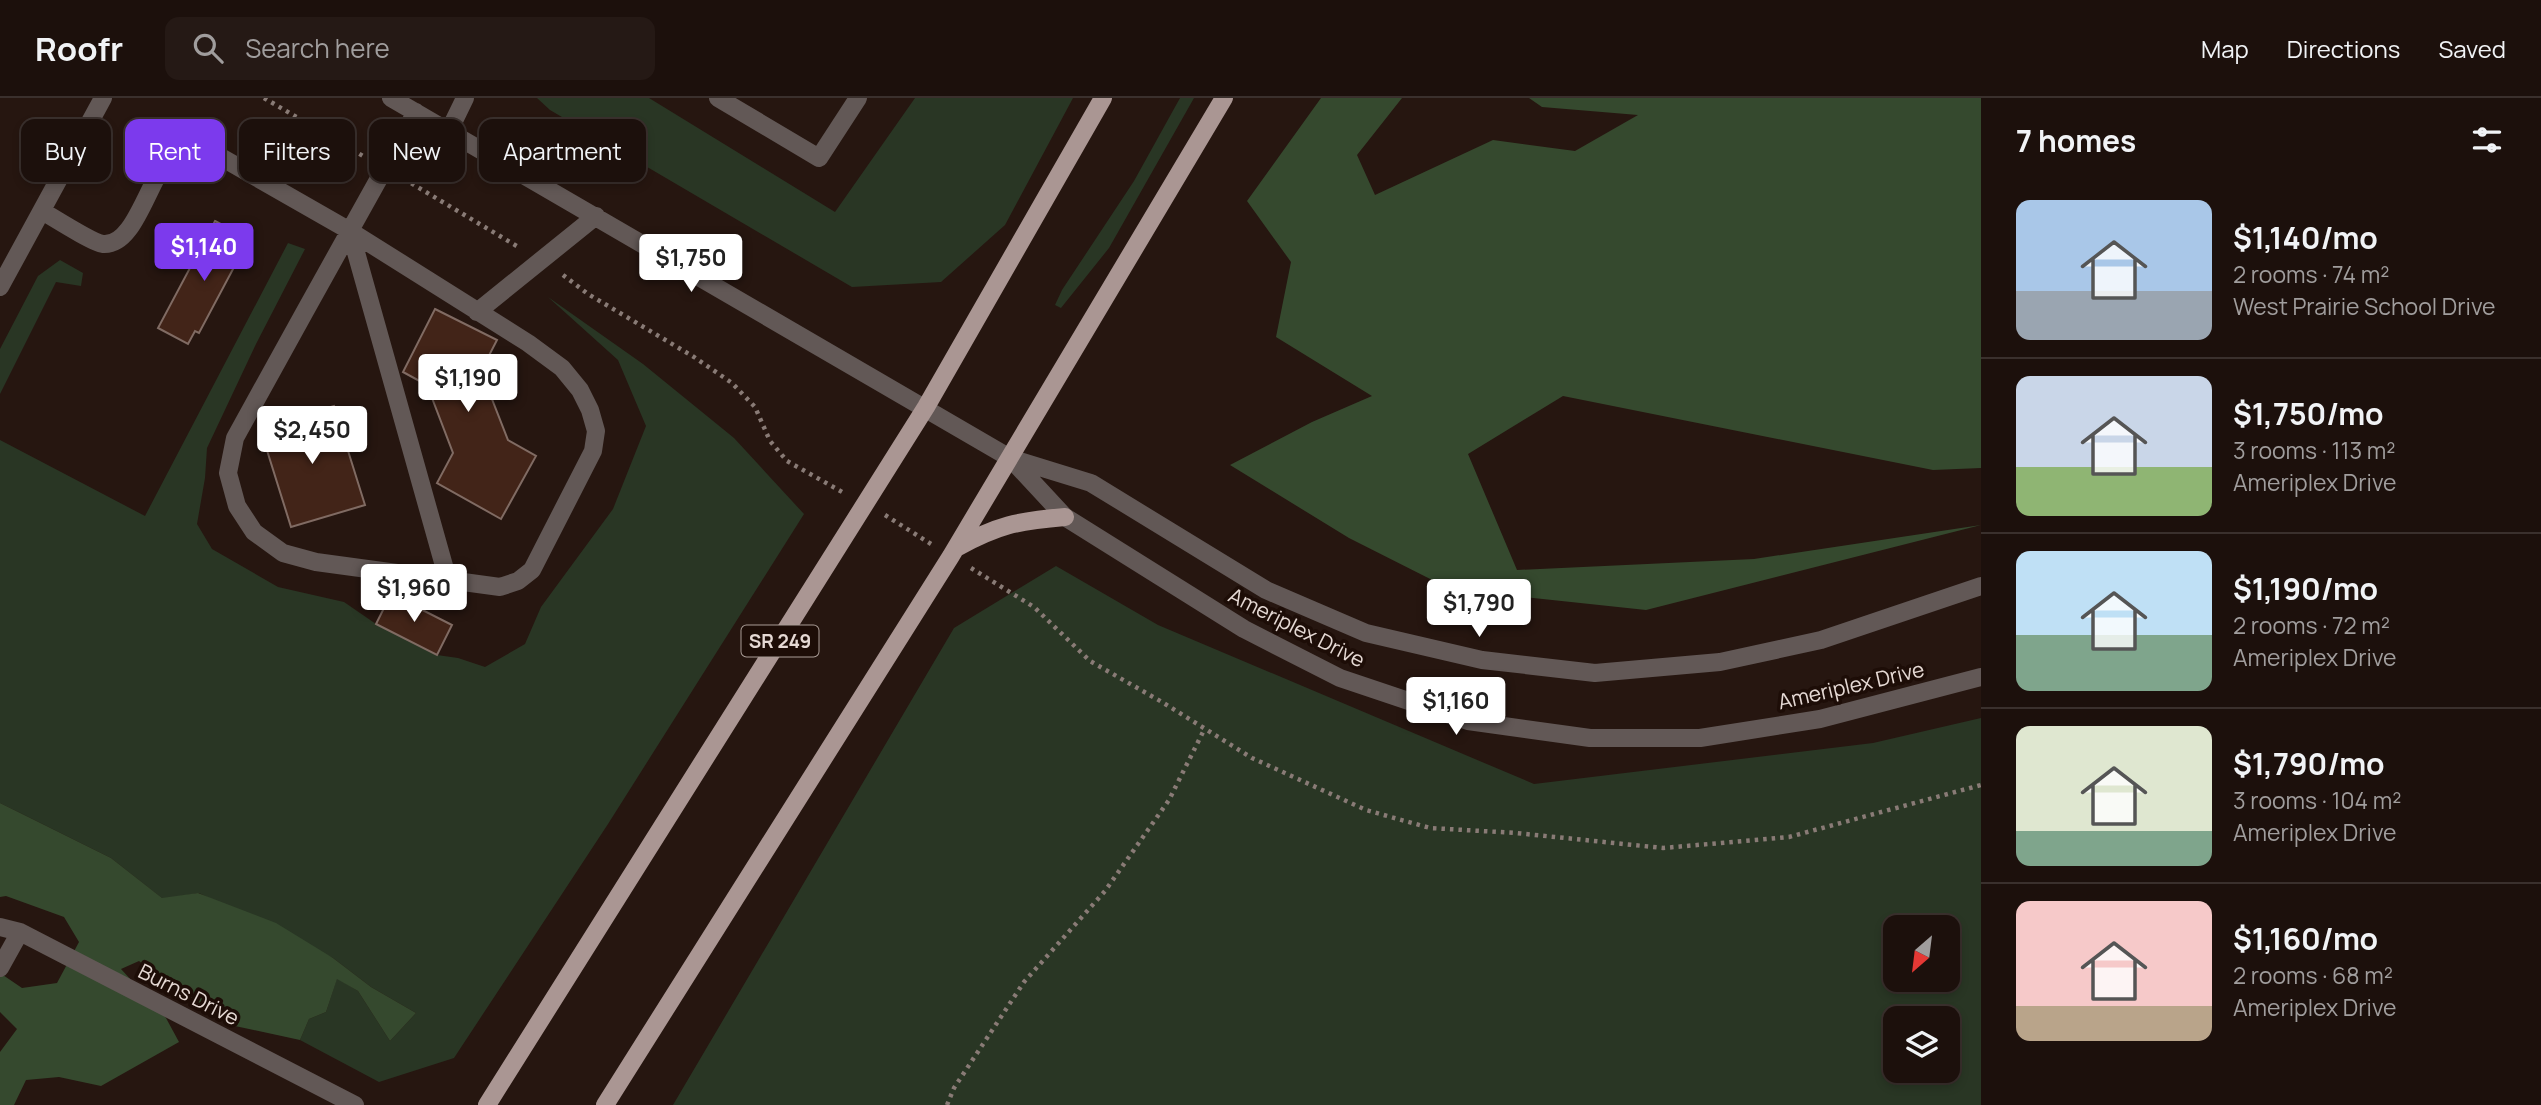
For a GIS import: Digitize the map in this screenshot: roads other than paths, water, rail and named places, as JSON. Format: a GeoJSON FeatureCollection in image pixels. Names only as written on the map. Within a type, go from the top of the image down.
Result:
{"type":"FeatureCollection","features":[{"type":"Feature","properties":{"kind":"main road","name":"SR 249"},"geometry":{"type":"LineString","coordinates":[[488,1105],[926,407],[1103,98]]}},
{"type":"Feature","properties":{"kind":"main road"},"geometry":{"type":"LineString","coordinates":[[605,1105],[953,552],[1224,98]]}},
{"type":"Feature","properties":{"kind":"main road"},"geometry":{"type":"LineString","coordinates":[[953,552],[990,530],[1024,520],[1065,517]]}},
{"type":"Feature","properties":{"kind":"street"},"geometry":{"type":"LineString","coordinates":[[0,287],[103,98]]}},
{"type":"Feature","properties":{"kind":"street","name":"Ameriplex Drive"},"geometry":{"type":"LineString","coordinates":[[391,98],[428,119]]}},
{"type":"Feature","properties":{"kind":"street"},"geometry":{"type":"LineString","coordinates":[[455,119],[465,98]]}},
{"type":"Feature","properties":{"kind":"street"},"geometry":{"type":"LineString","coordinates":[[718,98],[819,158],[858,98]]}},
{"type":"Feature","properties":{"kind":"street"},"geometry":{"type":"LineString","coordinates":[[41,211],[102,244],[115,242],[129,229],[170,156],[181,147],[198,144],[350,230],[562,368],[580,390],[596,431],[593,451],[532,570],[518,581],[500,587],[316,562],[282,553],[254,532],[237,506],[228,473],[235,438],[350,230],[416,112]]}},
{"type":"Feature","properties":{"kind":"street","name":"Ameriplex Drive"},"geometry":{"type":"LineString","coordinates":[[465,140],[1010,458],[1091,483],[1266,590],[1366,633],[1482,660],[1595,673],[1720,662],[1821,640],[1981,586]]}},
{"type":"Feature","properties":{"kind":"street"},"geometry":{"type":"LineString","coordinates":[[477,312],[596,216]]}},
{"type":"Feature","properties":{"kind":"street"},"geometry":{"type":"LineString","coordinates":[[350,230],[448,580]]}},
{"type":"Feature","properties":{"kind":"street","name":"Ameriplex Drive"},"geometry":{"type":"LineString","coordinates":[[1010,458],[1065,517],[1244,629],[1340,678],[1468,721],[1590,738],[1700,738],[1820,719],[1981,677]]}},
{"type":"Feature","properties":{"kind":"street","name":"Burns Drive"},"geometry":{"type":"LineString","coordinates":[[0,927],[20,932],[355,1105]]}},
{"type":"Feature","properties":{"kind":"street"},"geometry":{"type":"LineString","coordinates":[[0,968],[20,932]]}}]}
